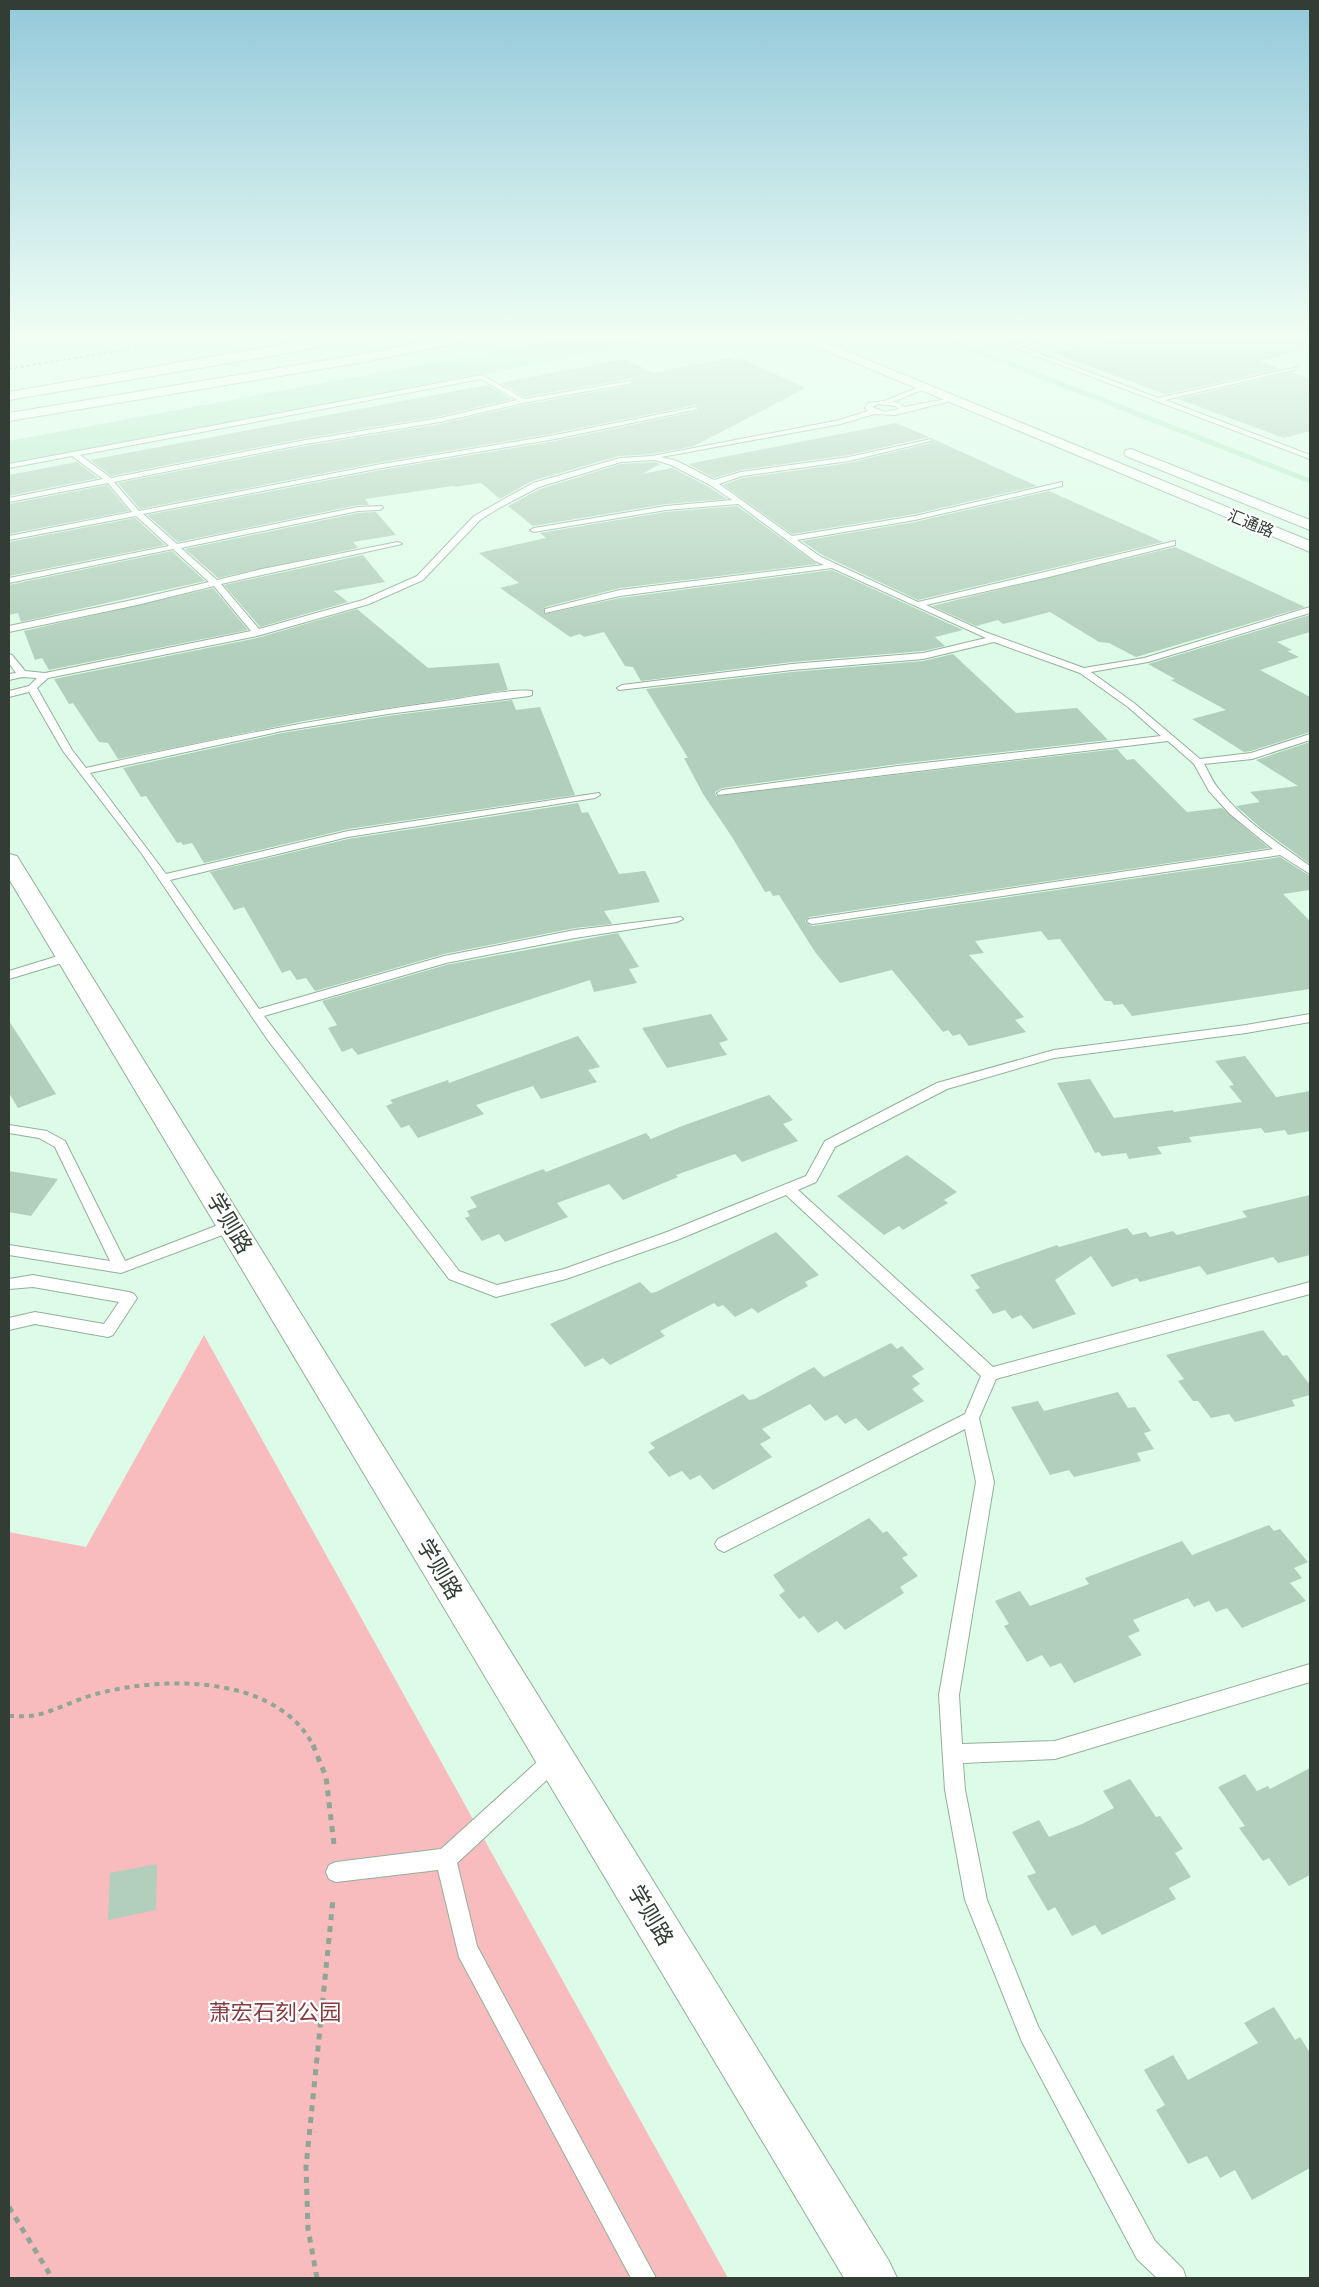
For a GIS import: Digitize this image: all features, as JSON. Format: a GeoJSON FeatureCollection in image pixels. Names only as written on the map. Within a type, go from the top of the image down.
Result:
{"type":"FeatureCollection","features":[{"type":"Feature","properties":{"kind":"main road","name":"汇通路"},"geometry":{"type":"LineString","coordinates":[[1061,445],[1310,547]]}},
{"type":"Feature","properties":{"kind":"main road","name":"汇通路"},"geometry":{"type":"LineString","coordinates":[[1119,448],[1310,525]]}},
{"type":"Feature","properties":{"kind":"main road","name":"学则路"},"geometry":{"type":"LineString","coordinates":[[9,861],[872,2278]]}},
{"type":"Feature","properties":{"kind":"lane"},"geometry":{"type":"LineString","coordinates":[[9,466],[123,445]]}},
{"type":"Feature","properties":{"kind":"lane"},"geometry":{"type":"LineString","coordinates":[[9,500],[291,445]]}},
{"type":"Feature","properties":{"kind":"lane"},"geometry":{"type":"LineString","coordinates":[[9,538],[367,469],[509,445]]}},
{"type":"Feature","properties":{"kind":"lane"},"geometry":{"type":"LineString","coordinates":[[9,677],[22,674],[46,676],[257,633],[321,617],[366,602],[420,578],[477,518],[536,485],[620,460],[714,445]]}},
{"type":"Feature","properties":{"kind":"lane"},"geometry":{"type":"LineString","coordinates":[[714,483],[741,474],[849,458],[907,445]]}},
{"type":"Feature","properties":{"kind":"lane"},"geometry":{"type":"LineString","coordinates":[[1277,445],[1310,457]]}},
{"type":"Feature","properties":{"kind":"lane"},"geometry":{"type":"LineString","coordinates":[[74,454],[110,481],[137,513],[177,546],[216,583],[257,633]]}},
{"type":"Feature","properties":{"kind":"lane"},"geometry":{"type":"LineString","coordinates":[[646,457],[669,461],[714,483],[818,559],[994,639],[1083,671],[1131,705],[1198,762],[1213,789],[1234,812],[1310,871]]}},
{"type":"Feature","properties":{"kind":"lane"},"geometry":{"type":"LineString","coordinates":[[790,539],[915,518],[1059,484]]}},
{"type":"Feature","properties":{"kind":"lane"},"geometry":{"type":"LineString","coordinates":[[534,530],[666,508],[739,502]]}},
{"type":"Feature","properties":{"kind":"lane"},"geometry":{"type":"LineString","coordinates":[[9,581],[358,509],[378,508]]}},
{"type":"Feature","properties":{"kind":"lane"},"geometry":{"type":"LineString","coordinates":[[919,604],[1059,573],[1172,543]]}},
{"type":"Feature","properties":{"kind":"lane"},"geometry":{"type":"LineString","coordinates":[[9,628],[137,602],[262,571],[398,544]]}},
{"type":"Feature","properties":{"kind":"lane"},"geometry":{"type":"LineString","coordinates":[[548,610],[620,593],[694,582],[835,566]]}},
{"type":"Feature","properties":{"kind":"lane"},"geometry":{"type":"LineString","coordinates":[[1083,671],[1145,660],[1310,610]]}},
{"type":"Feature","properties":{"kind":"lane"},"geometry":{"type":"LineString","coordinates":[[622,688],[792,667],[923,656],[994,639]]}},
{"type":"Feature","properties":{"kind":"lane"},"geometry":{"type":"LineString","coordinates":[[9,657],[22,674]]}},
{"type":"Feature","properties":{"kind":"lane"},"geometry":{"type":"LineString","coordinates":[[9,694],[32,688],[46,676]]}},
{"type":"Feature","properties":{"kind":"lane"},"geometry":{"type":"LineString","coordinates":[[32,688],[68,751],[163,878],[272,1036],[454,1275],[496,1291],[566,1274],[672,1236],[811,1179],[830,1144],[942,1086],[1054,1054],[1246,1029],[1310,1018]]}},
{"type":"Feature","properties":{"kind":"lane"},"geometry":{"type":"LineString","coordinates":[[84,771],[246,735],[449,702],[529,693]]}},
{"type":"Feature","properties":{"kind":"lane"},"geometry":{"type":"LineString","coordinates":[[1198,762],[1252,756],[1310,737]]}},
{"type":"Feature","properties":{"kind":"lane"},"geometry":{"type":"LineString","coordinates":[[722,793],[898,769],[1169,738]]}},
{"type":"Feature","properties":{"kind":"lane"},"geometry":{"type":"LineString","coordinates":[[163,878],[348,834],[595,796]]}},
{"type":"Feature","properties":{"kind":"lane"},"geometry":{"type":"LineString","coordinates":[[813,921],[1282,851]]}},
{"type":"Feature","properties":{"kind":"lane"},"geometry":{"type":"LineString","coordinates":[[257,1014],[444,960],[575,934],[677,918]]}},
{"type":"Feature","properties":{"kind":"lane"},"geometry":{"type":"LineString","coordinates":[[9,975],[68,957]]}},
{"type":"Feature","properties":{"kind":"lane"},"geometry":{"type":"LineString","coordinates":[[9,1129],[42,1134],[60,1144],[122,1268]]}},
{"type":"Feature","properties":{"kind":"lane"},"geometry":{"type":"LineString","coordinates":[[788,1189],[990,1374]]}},
{"type":"Feature","properties":{"kind":"lane"},"geometry":{"type":"LineString","coordinates":[[9,1250],[122,1268],[231,1226]]}},
{"type":"Feature","properties":{"kind":"lane"},"geometry":{"type":"LineString","coordinates":[[9,1284],[33,1281],[129,1298],[108,1331],[35,1318],[9,1324]]}},
{"type":"Feature","properties":{"kind":"lane"},"geometry":{"type":"LineString","coordinates":[[990,1374],[1310,1288]]}},
{"type":"Feature","properties":{"kind":"lane"},"geometry":{"type":"LineString","coordinates":[[990,1374],[972,1418],[985,1482],[949,1695],[955,1790],[976,1900],[1030,2034],[1146,2250],[1174,2278]]}},
{"type":"Feature","properties":{"kind":"lane"},"geometry":{"type":"LineString","coordinates":[[724,1544],[972,1418]]}},
{"type":"Feature","properties":{"kind":"lane"},"geometry":{"type":"LineString","coordinates":[[952,1754],[1055,1750],[1310,1673]]}},
{"type":"Feature","properties":{"kind":"lane"},"geometry":{"type":"LineString","coordinates":[[336,1872],[446,1859],[555,1759]]}},
{"type":"Feature","properties":{"kind":"lane"},"geometry":{"type":"LineString","coordinates":[[446,1859],[467,1949],[644,2278]]}},
{"type":"Feature","properties":{"kind":"path"},"geometry":{"type":"LineString","coordinates":[[9,1716],[33,1716],[106,1691],[142,1685],[182,1683],[222,1686],[253,1694],[280,1709],[303,1731],[316,1752],[326,1777],[336,1872],[306,2167],[308,2229],[317,2278]]}},
{"type":"Feature","properties":{"kind":"path"},"geometry":{"type":"LineString","coordinates":[[9,2207],[52,2278]]}},
{"type":"Feature","properties":{"kind":"green space","name":"萧宏石刻公园"},"geometry":{"type":"Polygon","coordinates":[[[204,1335],[728,2278],[9,2278],[9,1532],[86,1547],[204,1335]]]}},
{"type":"Feature","properties":{"kind":"shaded area"},"geometry":{"type":"Polygon","coordinates":[[[9,445],[112,445],[9,463],[9,445]]]}},
{"type":"Feature","properties":{"kind":"building"},"geometry":{"type":"Polygon","coordinates":[[[171,445],[271,445],[111,476],[90,460],[171,445]]]}},
{"type":"Feature","properties":{"kind":"building"},"geometry":{"type":"Polygon","coordinates":[[[314,445],[485,445],[376,463],[140,509],[118,483],[314,445]]]}},
{"type":"Feature","properties":{"kind":"building"},"geometry":{"type":"Polygon","coordinates":[[[533,445],[696,445],[652,454],[619,456],[532,481],[500,499],[481,483],[453,486],[365,499],[369,505],[358,505],[178,542],[147,515],[376,471],[533,445]]]}},
{"type":"Feature","properties":{"kind":"building"},"geometry":{"type":"Polygon","coordinates":[[[786,445],[895,445],[849,455],[741,470],[714,478],[688,464],[786,445]]]}},
{"type":"Feature","properties":{"kind":"building"},"geometry":{"type":"Polygon","coordinates":[[[924,445],[946,445],[1037,486],[915,514],[792,534],[723,485],[742,478],[849,463],[924,445]]]}},
{"type":"Feature","properties":{"kind":"building"},"geometry":{"type":"Polygon","coordinates":[[[77,462],[98,478],[9,496],[9,475],[77,462]]]}},
{"type":"Feature","properties":{"kind":"building"},"geometry":{"type":"Polygon","coordinates":[[[655,462],[660,464],[642,474],[672,468],[709,487],[727,499],[666,504],[533,526],[508,506],[540,489],[621,464],[655,462]]]}},
{"type":"Feature","properties":{"kind":"building"},"geometry":{"type":"Polygon","coordinates":[[[107,485],[129,511],[9,534],[9,504],[107,485]]]}},
{"type":"Feature","properties":{"kind":"building"},"geometry":{"type":"Polygon","coordinates":[[[1049,491],[1163,542],[918,600],[822,555],[802,541],[915,522],[1049,491]]]}},
{"type":"Feature","properties":{"kind":"building"},"geometry":{"type":"Polygon","coordinates":[[[737,506],[817,564],[620,588],[545,607],[544,614],[620,598],[832,570],[963,630],[935,637],[945,646],[923,651],[792,662],[641,681],[633,667],[625,666],[604,632],[584,637],[580,634],[570,637],[500,588],[519,583],[479,553],[546,538],[540,533],[666,512],[737,506]]]}},
{"type":"Feature","properties":{"kind":"building"},"geometry":{"type":"Polygon","coordinates":[[[376,512],[396,535],[353,542],[358,548],[218,578],[185,549],[358,513],[376,512]]]}},
{"type":"Feature","properties":{"kind":"building"},"geometry":{"type":"Polygon","coordinates":[[[135,518],[165,545],[9,576],[9,542],[135,518]]]}},
{"type":"Feature","properties":{"kind":"building"},"geometry":{"type":"Polygon","coordinates":[[[1175,547],[1305,607],[1136,657],[1109,643],[1099,642],[1050,612],[1003,624],[998,620],[976,626],[932,606],[1175,547]]]}},
{"type":"Feature","properties":{"kind":"building"},"geometry":{"type":"Polygon","coordinates":[[[172,551],[205,581],[21,622],[18,613],[9,615],[9,585],[172,551]]]}},
{"type":"Feature","properties":{"kind":"building"},"geometry":{"type":"Polygon","coordinates":[[[363,555],[385,582],[334,591],[348,602],[260,627],[224,585],[363,555]]]}},
{"type":"Feature","properties":{"kind":"building"},"geometry":{"type":"Polygon","coordinates":[[[213,588],[248,630],[49,670],[42,658],[35,660],[24,631],[213,588]]]}},
{"type":"Feature","properties":{"kind":"building"},"geometry":{"type":"Polygon","coordinates":[[[357,609],[428,668],[499,663],[508,690],[309,720],[118,759],[108,743],[99,742],[73,703],[69,704],[54,679],[257,638],[357,609]]]}},
{"type":"Feature","properties":{"kind":"building"},"geometry":{"type":"Polygon","coordinates":[[[1310,615],[1310,632],[1277,642],[1292,650],[1287,651],[1299,657],[1260,670],[1310,697],[1310,732],[1251,751],[1244,752],[1192,719],[1226,710],[1171,680],[1175,679],[1148,664],[1310,615]]]}},
{"type":"Feature","properties":{"kind":"building"},"geometry":{"type":"Polygon","coordinates":[[[953,654],[1016,713],[1077,708],[1108,740],[898,764],[722,788],[715,792],[716,796],[1117,749],[1127,760],[1134,759],[1187,812],[1222,808],[1269,848],[809,917],[805,921],[808,924],[813,926],[1280,857],[1310,876],[1310,890],[1283,894],[1310,921],[1310,989],[1132,1016],[1123,1004],[1114,1005],[1111,1001],[1105,1001],[1060,939],[1048,940],[1041,931],[975,941],[984,953],[969,955],[1024,1017],[1015,1020],[1026,1032],[969,1046],[960,1034],[953,1036],[948,1030],[943,1032],[892,970],[840,983],[815,952],[779,895],[773,896],[770,891],[765,892],[732,837],[703,794],[684,758],[688,758],[646,689],[792,672],[923,661],[953,654]]]}},
{"type":"Feature","properties":{"kind":"building"},"geometry":{"type":"Polygon","coordinates":[[[512,700],[516,710],[540,707],[575,795],[348,829],[204,863],[192,843],[183,845],[181,842],[177,843],[146,796],[141,797],[123,768],[282,733],[388,716],[512,700]]]}},
{"type":"Feature","properties":{"kind":"building"},"geometry":{"type":"Polygon","coordinates":[[[1310,742],[1310,864],[1262,829],[1236,806],[1260,802],[1250,792],[1298,786],[1256,760],[1310,742]]]}},
{"type":"Feature","properties":{"kind":"building"},"geometry":{"type":"Polygon","coordinates":[[[578,803],[582,813],[588,812],[619,874],[645,871],[660,902],[604,911],[612,924],[575,928],[444,954],[315,991],[306,978],[297,980],[290,970],[282,973],[244,907],[234,910],[210,872],[348,839],[578,803]]]}},
{"type":"Feature","properties":{"kind":"building"},"geometry":{"type":"Polygon","coordinates":[[[618,933],[639,967],[629,969],[637,983],[594,992],[590,980],[358,1055],[352,1048],[342,1052],[328,1028],[337,1025],[322,1001],[446,965],[618,933]]]}},
{"type":"Feature","properties":{"kind":"building"},"geometry":{"type":"Polygon","coordinates":[[[711,1014],[728,1040],[719,1043],[727,1055],[667,1068],[642,1028],[711,1014]]]}},
{"type":"Feature","properties":{"kind":"building"},"geometry":{"type":"Polygon","coordinates":[[[9,1021],[56,1094],[18,1108],[9,1093],[9,1021]]]}},
{"type":"Feature","properties":{"kind":"building"},"geometry":{"type":"Polygon","coordinates":[[[578,1036],[600,1067],[588,1070],[597,1082],[541,1099],[533,1086],[476,1105],[484,1114],[418,1138],[409,1125],[401,1128],[386,1106],[393,1103],[390,1100],[448,1080],[449,1083],[578,1036]]]}},
{"type":"Feature","properties":{"kind":"building"},"geometry":{"type":"Polygon","coordinates":[[[1245,1056],[1276,1097],[1310,1091],[1310,1131],[1288,1135],[1285,1130],[1265,1133],[1261,1128],[1189,1137],[1192,1142],[1157,1147],[1162,1154],[1129,1159],[1126,1153],[1102,1156],[1099,1152],[1095,1153],[1057,1083],[1090,1079],[1114,1118],[1173,1110],[1174,1112],[1242,1102],[1229,1086],[1234,1085],[1215,1061],[1245,1056]]]}},
{"type":"Feature","properties":{"kind":"building"},"geometry":{"type":"Polygon","coordinates":[[[769,1095],[793,1120],[783,1124],[798,1141],[742,1162],[735,1154],[676,1175],[678,1177],[623,1200],[609,1184],[557,1203],[568,1217],[505,1242],[499,1234],[482,1241],[465,1218],[470,1216],[467,1211],[477,1207],[470,1197],[543,1169],[546,1172],[646,1133],[651,1139],[769,1095]]]}},
{"type":"Feature","properties":{"kind":"building"},"geometry":{"type":"Polygon","coordinates":[[[907,1155],[957,1192],[944,1200],[948,1203],[903,1230],[899,1226],[884,1235],[837,1196],[907,1155]]]}},
{"type":"Feature","properties":{"kind":"building"},"geometry":{"type":"Polygon","coordinates":[[[9,1171],[58,1179],[31,1216],[9,1212],[9,1171]]]}},
{"type":"Feature","properties":{"kind":"building"},"geometry":{"type":"Polygon","coordinates":[[[1310,1195],[1310,1255],[1278,1263],[1273,1257],[1207,1275],[1200,1266],[1140,1282],[1137,1278],[1112,1287],[1091,1256],[1055,1280],[1076,1314],[1033,1329],[1021,1315],[1012,1319],[1005,1310],[993,1314],[975,1290],[980,1288],[970,1275],[1057,1245],[1059,1247],[1127,1228],[1133,1235],[1146,1232],[1150,1237],[1173,1231],[1177,1235],[1247,1217],[1242,1211],[1310,1195]]]}},
{"type":"Feature","properties":{"kind":"building"},"geometry":{"type":"Polygon","coordinates":[[[776,1232],[819,1275],[805,1282],[808,1286],[758,1313],[752,1308],[735,1317],[723,1305],[718,1307],[714,1303],[660,1331],[665,1336],[610,1365],[603,1358],[585,1367],[550,1324],[640,1282],[651,1293],[656,1292],[776,1232]]]}},
{"type":"Feature","properties":{"kind":"building"},"geometry":{"type":"Polygon","coordinates":[[[1263,1330],[1283,1356],[1287,1355],[1310,1385],[1310,1395],[1292,1400],[1295,1406],[1235,1422],[1229,1414],[1211,1418],[1198,1401],[1193,1401],[1178,1381],[1184,1379],[1166,1355],[1263,1330]]]}},
{"type":"Feature","properties":{"kind":"building"},"geometry":{"type":"Polygon","coordinates":[[[891,1343],[897,1349],[902,1346],[924,1369],[912,1376],[920,1384],[912,1389],[924,1401],[868,1431],[856,1418],[845,1424],[837,1415],[825,1421],[810,1404],[762,1429],[771,1438],[760,1444],[772,1457],[713,1490],[700,1475],[690,1480],[682,1471],[669,1477],[648,1452],[655,1448],[650,1443],[743,1394],[749,1400],[755,1399],[814,1367],[824,1377],[891,1343]]]}},
{"type":"Feature","properties":{"kind":"building"},"geometry":{"type":"Polygon","coordinates":[[[1118,1392],[1128,1408],[1135,1407],[1151,1431],[1144,1433],[1154,1449],[1137,1453],[1141,1461],[1074,1477],[1069,1470],[1050,1475],[1011,1407],[1038,1401],[1044,1411],[1118,1392]]]}},
{"type":"Feature","properties":{"kind":"building"},"geometry":{"type":"Polygon","coordinates":[[[869,1518],[883,1533],[887,1531],[908,1555],[902,1558],[918,1576],[900,1587],[904,1593],[845,1630],[837,1621],[818,1633],[804,1616],[799,1619],[779,1595],[785,1591],[773,1575],[869,1518]]]}},
{"type":"Feature","properties":{"kind":"building"},"geometry":{"type":"Polygon","coordinates":[[[1269,1525],[1274,1531],[1280,1529],[1308,1562],[1294,1568],[1302,1578],[1290,1583],[1306,1601],[1242,1628],[1227,1608],[1216,1612],[1209,1601],[1194,1607],[1188,1598],[1133,1620],[1140,1631],[1128,1636],[1142,1655],[1074,1683],[1061,1663],[1050,1667],[1042,1655],[1027,1662],[1004,1626],[1009,1624],[995,1601],[1020,1591],[1030,1606],[1089,1584],[1085,1578],[1182,1541],[1192,1555],[1269,1525]]]}},
{"type":"Feature","properties":{"kind":"building"},"geometry":{"type":"Polygon","coordinates":[[[1310,1768],[1310,1875],[1289,1886],[1269,1858],[1263,1861],[1239,1828],[1245,1826],[1218,1787],[1245,1774],[1257,1791],[1268,1786],[1270,1789],[1310,1768]]]}},
{"type":"Feature","properties":{"kind":"building"},"geometry":{"type":"Polygon","coordinates":[[[1130,1779],[1156,1817],[1160,1816],[1183,1849],[1175,1853],[1191,1877],[1169,1888],[1176,1899],[1102,1935],[1095,1925],[1072,1936],[1055,1907],[1048,1911],[1027,1876],[1036,1873],[1012,1832],[1039,1820],[1049,1837],[1082,1824],[1114,1808],[1103,1791],[1130,1779]]]}},
{"type":"Feature","properties":{"kind":"building"},"geometry":{"type":"Polygon","coordinates":[[[157,1864],[156,1910],[108,1920],[110,1873],[157,1864]]]}},
{"type":"Feature","properties":{"kind":"building"},"geometry":{"type":"Polygon","coordinates":[[[1274,2007],[1295,2040],[1300,2037],[1310,2053],[1310,2168],[1252,2200],[1235,2170],[1220,2178],[1207,2156],[1188,2164],[1156,2110],[1165,2105],[1144,2070],[1173,2055],[1188,2080],[1258,2043],[1244,2023],[1274,2007]]]}},
{"type":"Feature","properties":{"kind":"waterway"},"geometry":{"type":"LineString","coordinates":[[1217,445],[1310,481]]}}]}
